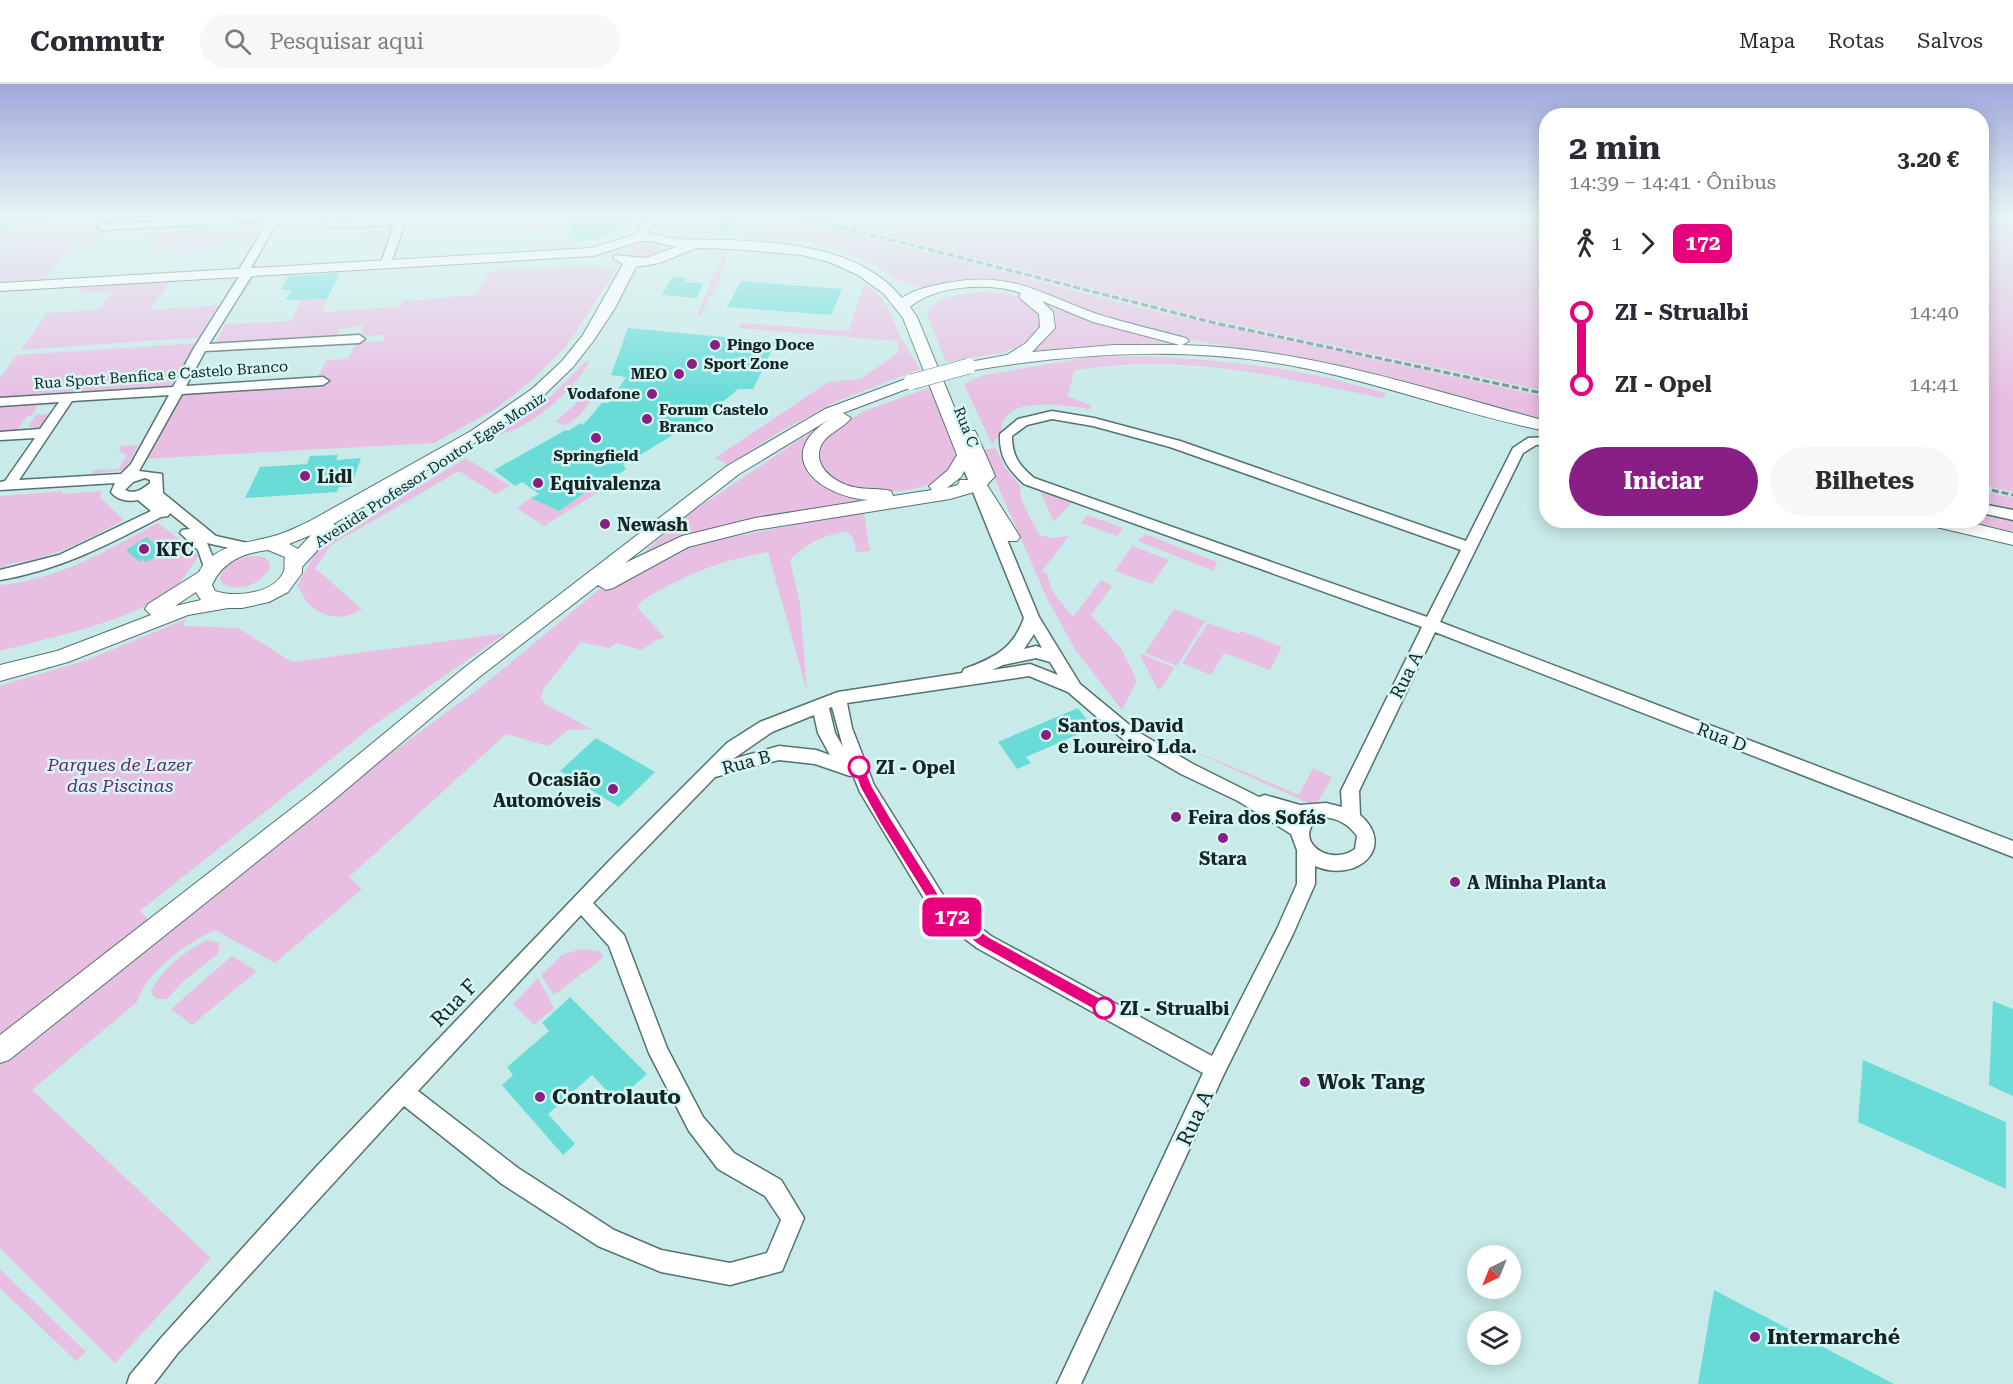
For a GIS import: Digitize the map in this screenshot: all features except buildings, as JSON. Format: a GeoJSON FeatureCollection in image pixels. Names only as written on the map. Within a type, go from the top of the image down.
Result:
{"type":"FeatureCollection","features":[{"type":"Feature","properties":{"kind":"main road"},"geometry":{"type":"LineString","coordinates":[[0,287],[154,278]]}},
{"type":"Feature","properties":{"kind":"main road","name":"Avenida Professor Doutor Egas Moniz"},"geometry":{"type":"LineString","coordinates":[[208,573],[226,557],[247,548],[269,544],[310,530],[519,407],[555,377],[576,354],[590,336],[623,278]]}},
{"type":"Feature","properties":{"kind":"main road","name":"Avenida Professor Doutor Egas Moniz"},"geometry":{"type":"LineString","coordinates":[[222,603],[249,601],[272,592],[289,578],[296,562],[319,538],[463,452],[548,394],[594,349],[634,278]]}},
{"type":"Feature","properties":{"kind":"main road","name":"Rua C"},"geometry":{"type":"LineString","coordinates":[[874,278],[920,313],[982,481]]}},
{"type":"Feature","properties":{"kind":"main road","name":"Rua C"},"geometry":{"type":"LineString","coordinates":[[887,278],[896,284],[906,302],[965,455]]}},
{"type":"Feature","properties":{"kind":"main road"},"geometry":{"type":"LineString","coordinates":[[321,798],[471,673],[733,470],[831,412],[870,395],[971,369],[1021,352],[1041,338],[1048,328],[1046,312],[1030,298],[1006,290],[978,289],[932,293],[896,284]]}},
{"type":"Feature","properties":{"kind":"main road"},"geometry":{"type":"LineString","coordinates":[[906,302],[932,293],[976,284],[1006,285],[1035,293],[1086,314],[1132,329],[1190,343],[1336,371],[1539,424]]}},
{"type":"Feature","properties":{"kind":"main road"},"geometry":{"type":"LineString","coordinates":[[920,313],[932,293]]}},
{"type":"Feature","properties":{"kind":"main road"},"geometry":{"type":"LineString","coordinates":[[988,363],[1044,354],[1103,349],[1180,349],[1261,356]]}},
{"type":"Feature","properties":{"kind":"main road"},"geometry":{"type":"LineString","coordinates":[[971,369],[1105,353],[1182,353],[1256,361],[1312,372],[1539,424]]}},
{"type":"Feature","properties":{"kind":"main road"},"geometry":{"type":"LineString","coordinates":[[0,1051],[321,798],[481,678],[737,473],[798,435],[913,385]]}},
{"type":"Feature","properties":{"kind":"main road"},"geometry":{"type":"LineString","coordinates":[[878,400],[840,419],[821,433],[811,446],[810,454],[810,461],[819,476],[839,489],[863,494],[892,495],[944,490],[969,499],[987,511]]}},
{"type":"Feature","properties":{"kind":"main road"},"geometry":{"type":"LineString","coordinates":[[944,490],[965,455]]}},
{"type":"Feature","properties":{"kind":"main road"},"geometry":{"type":"LineString","coordinates":[[577,602],[629,568],[682,542],[755,524],[944,490],[962,483],[982,481],[999,521],[1011,537]]}},
{"type":"Feature","properties":{"kind":"main road"},"geometry":{"type":"LineString","coordinates":[[1966,528],[2013,539]]}},
{"type":"Feature","properties":{"kind":"main road"},"geometry":{"type":"LineString","coordinates":[[269,544],[288,550],[294,555],[296,562]]}},
{"type":"Feature","properties":{"kind":"main road"},"geometry":{"type":"LineString","coordinates":[[208,573],[203,586],[206,594],[222,603]]}},
{"type":"Feature","properties":{"kind":"main road"},"geometry":{"type":"LineString","coordinates":[[0,661],[49,648],[141,616],[174,600],[208,573]]}},
{"type":"Feature","properties":{"kind":"main road"},"geometry":{"type":"LineString","coordinates":[[0,673],[61,657],[185,609],[222,603]]}},
{"type":"Feature","properties":{"kind":"street"},"geometry":{"type":"LineString","coordinates":[[4,485],[127,477],[150,474],[157,477],[158,484],[154,488],[140,495],[124,496],[118,492],[127,477],[177,390],[200,348],[244,278]]}},
{"type":"Feature","properties":{"kind":"street"},"geometry":{"type":"LineString","coordinates":[[200,348],[359,339]]}},
{"type":"Feature","properties":{"kind":"street","name":"Rua Sport Benfica e Castelo Branco"},"geometry":{"type":"LineString","coordinates":[[0,402],[323,381]]}},
{"type":"Feature","properties":{"kind":"street"},"geometry":{"type":"LineString","coordinates":[[4,485],[68,398]]}},
{"type":"Feature","properties":{"kind":"street","name":"Rua D"},"geometry":{"type":"LineString","coordinates":[[1471,548],[1175,444],[1094,422],[1052,416],[1023,422],[1006,434],[1005,448],[1010,465],[1029,481],[1431,625],[2013,849]]}},
{"type":"Feature","properties":{"kind":"street"},"geometry":{"type":"LineString","coordinates":[[0,436],[44,433]]}},
{"type":"Feature","properties":{"kind":"street","name":"Rua A"},"geometry":{"type":"LineString","coordinates":[[1351,817],[1350,791],[1518,450],[1533,441],[1539,441]]}},
{"type":"Feature","properties":{"kind":"street","name":"Rua C"},"geometry":{"type":"LineString","coordinates":[[965,455],[982,481],[987,511],[1032,618],[1058,656],[1121,727]]}},
{"type":"Feature","properties":{"kind":"street"},"geometry":{"type":"LineString","coordinates":[[154,488],[157,495],[211,539],[247,548]]}},
{"type":"Feature","properties":{"kind":"street"},"geometry":{"type":"LineString","coordinates":[[140,495],[204,548],[208,573]]}},
{"type":"Feature","properties":{"kind":"street"},"geometry":{"type":"LineString","coordinates":[[1989,510],[2013,515]]}},
{"type":"Feature","properties":{"kind":"street"},"geometry":{"type":"LineString","coordinates":[[0,575],[50,566],[161,511]]}},
{"type":"Feature","properties":{"kind":"street","name":"Rua C"},"geometry":{"type":"LineString","coordinates":[[1011,537],[1058,656],[1074,688],[1132,737],[1186,769],[1244,796],[1299,830]]}},
{"type":"Feature","properties":{"kind":"street"},"geometry":{"type":"LineString","coordinates":[[995,663],[1023,640],[1032,618]]}},
{"type":"Feature","properties":{"kind":"street"},"geometry":{"type":"LineString","coordinates":[[956,680],[995,663],[1036,652],[1058,656]]}},
{"type":"Feature","properties":{"kind":"street"},"geometry":{"type":"LineString","coordinates":[[956,680],[1030,670],[1058,656]]}},
{"type":"Feature","properties":{"kind":"street"},"geometry":{"type":"LineString","coordinates":[[1030,670],[1074,688]]}},
{"type":"Feature","properties":{"kind":"street","name":"Rua F"},"geometry":{"type":"LineString","coordinates":[[140,1384],[169,1346],[403,1092],[733,748],[766,727],[829,701],[956,680]]}},
{"type":"Feature","properties":{"kind":"street","name":"Rua B"},"geometry":{"type":"LineString","coordinates":[[829,701],[824,731],[832,747],[866,787],[941,909],[984,942],[1216,1069]]}},
{"type":"Feature","properties":{"kind":"street","name":"Rua B"},"geometry":{"type":"LineString","coordinates":[[829,701],[844,728],[866,787]]}},
{"type":"Feature","properties":{"kind":"street","name":"Rua B"},"geometry":{"type":"LineString","coordinates":[[711,771],[779,753],[816,757],[850,769]]}},
{"type":"Feature","properties":{"kind":"street","name":"Rua A"},"geometry":{"type":"LineString","coordinates":[[1320,809],[1350,791]]}},
{"type":"Feature","properties":{"kind":"street","name":"Rua C"},"geometry":{"type":"LineString","coordinates":[[1244,796],[1300,812],[1320,809]]}},
{"type":"Feature","properties":{"kind":"street"},"geometry":{"type":"LineString","coordinates":[[1320,809],[1333,810],[1351,817],[1364,832],[1364,850],[1358,858],[1350,862],[1330,864],[1306,850],[1299,830],[1304,818],[1320,809]]}},
{"type":"Feature","properties":{"kind":"street"},"geometry":{"type":"LineString","coordinates":[[1965,831],[2013,861]]}},
{"type":"Feature","properties":{"kind":"street","name":"Rua A"},"geometry":{"type":"LineString","coordinates":[[1069,1384],[1216,1069],[1284,934],[1306,884],[1306,850]]}},
{"type":"Feature","properties":{"kind":"street"},"geometry":{"type":"LineString","coordinates":[[1306,884],[1330,864]]}},
{"type":"Feature","properties":{"kind":"street"},"geometry":{"type":"LineString","coordinates":[[403,1092],[510,1176],[606,1238],[661,1261],[730,1274],[774,1263],[793,1218],[772,1188],[726,1161],[696,1124],[658,1053],[617,941],[597,917],[581,904]]}},
{"type":"Feature","properties":{"kind":"green space"},"geometry":{"type":"Polygon","coordinates":[[[0,278],[46,278],[45,279],[0,282],[0,278]]]}},
{"type":"Feature","properties":{"kind":"green space"},"geometry":{"type":"Polygon","coordinates":[[[486,278],[611,278],[566,347],[532,380],[497,408],[434,443],[141,459],[180,394],[312,387],[327,360],[348,359],[356,343],[383,341],[386,335],[361,336],[364,326],[339,329],[335,338],[214,345],[225,324],[291,321],[301,300],[327,299],[322,312],[400,307],[403,301],[476,295],[486,278]]]}},
{"type":"Feature","properties":{"kind":"green space"},"geometry":{"type":"Polygon","coordinates":[[[713,278],[720,278],[701,315],[697,315],[713,278]]]}},
{"type":"Feature","properties":{"kind":"green space"},"geometry":{"type":"Polygon","coordinates":[[[893,278],[1025,278],[1146,309],[1539,395],[1539,419],[1332,364],[1187,339],[1109,320],[1010,283],[923,288],[893,278]]]}},
{"type":"Feature","properties":{"kind":"green space"},"geometry":{"type":"Polygon","coordinates":[[[1049,278],[1539,278],[1539,390],[1205,318],[1049,278]]]}},
{"type":"Feature","properties":{"kind":"green space"},"geometry":{"type":"Polygon","coordinates":[[[1989,278],[2013,278],[2013,492],[1989,487],[1989,278]]]}},
{"type":"Feature","properties":{"kind":"green space"},"geometry":{"type":"Polygon","coordinates":[[[162,281],[169,283],[150,310],[221,305],[202,337],[21,350],[47,313],[98,310],[113,292],[80,292],[82,287],[162,281]]]}},
{"type":"Feature","properties":{"kind":"green space"},"geometry":{"type":"Polygon","coordinates":[[[867,286],[881,298],[889,310],[902,340],[920,369],[837,401],[774,435],[728,465],[715,458],[828,382],[861,379],[899,352],[897,341],[738,328],[741,323],[849,331],[863,287],[867,286]]]}},
{"type":"Feature","properties":{"kind":"green space"},"geometry":{"type":"Polygon","coordinates":[[[992,292],[1024,299],[1036,309],[1043,325],[1030,343],[1000,353],[946,362],[927,313],[939,301],[956,295],[992,292]]]}},
{"type":"Feature","properties":{"kind":"green space"},"geometry":{"type":"Polygon","coordinates":[[[1043,300],[1118,328],[1186,346],[1097,345],[1025,352],[1043,341],[1054,329],[1054,317],[1043,300]]]}},
{"type":"Feature","properties":{"kind":"green space"},"geometry":{"type":"Polygon","coordinates":[[[199,343],[171,387],[0,399],[0,378],[17,355],[199,343]]]}},
{"type":"Feature","properties":{"kind":"green space"},"geometry":{"type":"Polygon","coordinates":[[[1095,356],[1206,360],[1243,364],[1316,375],[1387,394],[1382,398],[1268,375],[1192,366],[1115,365],[1075,370],[1067,396],[1092,406],[1088,409],[1049,405],[1021,407],[1010,413],[1003,421],[1001,434],[992,444],[964,384],[984,375],[1095,356]]]}},
{"type":"Feature","properties":{"kind":"green space"},"geometry":{"type":"Polygon","coordinates":[[[586,361],[589,362],[583,372],[550,407],[522,426],[498,434],[550,397],[586,361]]]}},
{"type":"Feature","properties":{"kind":"green space"},"geometry":{"type":"Polygon","coordinates":[[[598,386],[593,397],[575,419],[565,425],[555,422],[598,386]]]}},
{"type":"Feature","properties":{"kind":"green space"},"geometry":{"type":"Polygon","coordinates":[[[931,387],[957,455],[952,467],[943,476],[918,488],[890,492],[858,489],[819,476],[811,446],[862,412],[931,387]]]}},
{"type":"Feature","properties":{"kind":"green space"},"geometry":{"type":"Polygon","coordinates":[[[57,402],[58,404],[40,431],[31,431],[34,427],[28,427],[36,415],[50,414],[56,405],[37,406],[16,432],[0,433],[0,405],[57,402]]]}},
{"type":"Feature","properties":{"kind":"green space"},"geometry":{"type":"Polygon","coordinates":[[[814,430],[804,448],[803,462],[809,474],[819,483],[834,490],[882,499],[734,522],[682,537],[638,558],[681,519],[814,430]]]}},
{"type":"Feature","properties":{"kind":"green space"},"geometry":{"type":"Polygon","coordinates":[[[138,445],[125,470],[91,474],[94,470],[119,469],[127,455],[119,452],[121,446],[138,445]]]}},
{"type":"Feature","properties":{"kind":"green space"},"geometry":{"type":"Polygon","coordinates":[[[996,448],[1004,466],[1020,486],[1021,500],[1039,535],[1052,538],[1069,536],[1042,571],[1047,574],[1052,591],[1073,617],[1101,580],[1112,586],[1091,615],[1121,648],[1137,681],[1122,710],[1076,651],[1046,596],[982,450],[996,448]]]}},
{"type":"Feature","properties":{"kind":"green space"},"geometry":{"type":"Polygon","coordinates":[[[466,458],[510,486],[495,494],[459,471],[331,545],[315,568],[362,609],[341,617],[320,612],[307,602],[297,586],[318,548],[466,458]]]}},
{"type":"Feature","properties":{"kind":"green space"},"geometry":{"type":"Polygon","coordinates":[[[598,484],[605,488],[544,526],[517,508],[531,498],[559,511],[598,484]]]}},
{"type":"Feature","properties":{"kind":"green space"},"geometry":{"type":"Polygon","coordinates":[[[63,491],[62,494],[101,491],[101,498],[124,520],[53,554],[7,564],[5,568],[0,568],[0,496],[63,491]]]}},
{"type":"Feature","properties":{"kind":"green space"},"geometry":{"type":"Polygon","coordinates":[[[1040,491],[1071,503],[1054,522],[1040,491]]]}},
{"type":"Feature","properties":{"kind":"green space"},"geometry":{"type":"Polygon","coordinates":[[[1989,493],[2013,498],[2013,531],[1989,527],[1989,493]]]}},
{"type":"Feature","properties":{"kind":"green space"},"geometry":{"type":"Polygon","coordinates":[[[864,512],[870,551],[856,552],[854,539],[846,531],[815,541],[790,560],[800,604],[807,691],[768,552],[716,565],[667,586],[637,607],[665,638],[658,639],[641,650],[616,643],[609,648],[581,642],[544,688],[541,697],[545,704],[591,729],[568,730],[548,746],[506,734],[349,877],[362,889],[275,963],[215,930],[192,942],[158,969],[137,1002],[32,1090],[211,1258],[115,1363],[0,1248],[0,1060],[371,768],[481,687],[612,579],[666,555],[705,542],[864,512]]]}},
{"type":"Feature","properties":{"kind":"green space"},"geometry":{"type":"Polygon","coordinates":[[[1087,515],[1123,528],[1117,536],[1081,523],[1087,515]]]}},
{"type":"Feature","properties":{"kind":"green space"},"geometry":{"type":"Polygon","coordinates":[[[158,523],[199,555],[175,587],[154,602],[112,620],[0,651],[0,585],[42,577],[62,570],[101,553],[158,523]]]}},
{"type":"Feature","properties":{"kind":"green space"},"geometry":{"type":"Polygon","coordinates":[[[1145,534],[1217,562],[1214,571],[1138,541],[1145,534]]]}},
{"type":"Feature","properties":{"kind":"green space"},"geometry":{"type":"Polygon","coordinates":[[[1132,546],[1169,560],[1152,584],[1115,571],[1132,546]]]}},
{"type":"Feature","properties":{"kind":"green space"},"geometry":{"type":"Polygon","coordinates":[[[251,556],[264,557],[269,563],[270,567],[261,578],[249,586],[235,588],[222,583],[220,578],[228,565],[251,556]]]}},
{"type":"Feature","properties":{"kind":"green space"},"geometry":{"type":"Polygon","coordinates":[[[1174,609],[1205,621],[1177,666],[1145,653],[1174,609]]]}},
{"type":"Feature","properties":{"kind":"green space","name":"Parques de Lazer das Piscinas"},"geometry":{"type":"Polygon","coordinates":[[[186,619],[183,626],[238,628],[292,662],[506,633],[374,725],[140,911],[150,921],[0,1039],[0,686],[87,660],[186,619]]]}},
{"type":"Feature","properties":{"kind":"green space"},"geometry":{"type":"Polygon","coordinates":[[[1208,623],[1239,634],[1241,631],[1282,647],[1270,670],[1224,653],[1211,675],[1182,663],[1208,623]]]}},
{"type":"Feature","properties":{"kind":"green space"},"geometry":{"type":"Polygon","coordinates":[[[1139,653],[1174,668],[1160,690],[1157,688],[1139,653]]]}},
{"type":"Feature","properties":{"kind":"green space"},"geometry":{"type":"Polygon","coordinates":[[[1171,741],[1299,795],[1313,768],[1332,777],[1318,802],[1310,804],[1171,741]]]}},
{"type":"Feature","properties":{"kind":"green space"},"geometry":{"type":"Polygon","coordinates":[[[207,940],[220,943],[218,954],[185,980],[167,999],[157,999],[151,993],[160,977],[182,956],[207,940]]]}},
{"type":"Feature","properties":{"kind":"green space"},"geometry":{"type":"Polygon","coordinates":[[[581,949],[599,951],[604,957],[554,995],[541,975],[562,955],[581,949]]]}},
{"type":"Feature","properties":{"kind":"green space"},"geometry":{"type":"Polygon","coordinates":[[[232,956],[257,971],[192,1025],[171,1009],[232,956]]]}},
{"type":"Feature","properties":{"kind":"green space"},"geometry":{"type":"Polygon","coordinates":[[[538,978],[554,1008],[534,1025],[513,1004],[538,978]]]}},
{"type":"Feature","properties":{"kind":"green space"},"geometry":{"type":"Polygon","coordinates":[[[0,1269],[86,1352],[76,1361],[0,1288],[0,1269]]]}},
{"type":"Feature","properties":{"kind":"railway"},"geometry":{"type":"LineString","coordinates":[[1038,278],[1215,323],[1539,392]]}},
{"type":"Feature","properties":{"kind":"railway"},"geometry":{"type":"LineString","coordinates":[[1989,490],[2013,495]]}},
{"type":"Feature","properties":{"kind":"bus line","name":"172"},"geometry":{"type":"LineString","coordinates":[[859,767],[866,787],[895,838],[941,909],[984,942],[1104,1008]]}},
{"type":"Feature","properties":{"kind":"place","name":"Pingo Doce"},"geometry":{"type":"Point","coordinates":[715,345]}},
{"type":"Feature","properties":{"kind":"place","name":"Sport Zone"},"geometry":{"type":"Point","coordinates":[692,364]}},
{"type":"Feature","properties":{"kind":"place","name":"MEO"},"geometry":{"type":"Point","coordinates":[679,374]}},
{"type":"Feature","properties":{"kind":"place","name":"Vodafone"},"geometry":{"type":"Point","coordinates":[652,394]}},
{"type":"Feature","properties":{"kind":"place","name":"Forum Castelo Branco"},"geometry":{"type":"Point","coordinates":[647,419]}},
{"type":"Feature","properties":{"kind":"place","name":"Springfield"},"geometry":{"type":"Point","coordinates":[596,438]}},
{"type":"Feature","properties":{"kind":"place","name":"Lidl"},"geometry":{"type":"Point","coordinates":[305,476]}},
{"type":"Feature","properties":{"kind":"place","name":"Equivalenza"},"geometry":{"type":"Point","coordinates":[538,483]}},
{"type":"Feature","properties":{"kind":"place","name":"Newash"},"geometry":{"type":"Point","coordinates":[605,524]}},
{"type":"Feature","properties":{"kind":"place","name":"KFC"},"geometry":{"type":"Point","coordinates":[144,549]}},
{"type":"Feature","properties":{"kind":"place","name":"Santos, David e Loureiro Lda."},"geometry":{"type":"Point","coordinates":[1046,735]}},
{"type":"Feature","properties":{"kind":"place","name":"ZI - Opel"},"geometry":{"type":"Point","coordinates":[859,767]}},
{"type":"Feature","properties":{"kind":"place","name":"Ocasião Automóveis"},"geometry":{"type":"Point","coordinates":[613,789]}},
{"type":"Feature","properties":{"kind":"place","name":"Feira dos Sofás"},"geometry":{"type":"Point","coordinates":[1176,817]}},
{"type":"Feature","properties":{"kind":"place","name":"Stara"},"geometry":{"type":"Point","coordinates":[1223,838]}},
{"type":"Feature","properties":{"kind":"place","name":"A Minha Planta"},"geometry":{"type":"Point","coordinates":[1455,882]}},
{"type":"Feature","properties":{"kind":"place","name":"ZI - Strualbi"},"geometry":{"type":"Point","coordinates":[1104,1008]}},
{"type":"Feature","properties":{"kind":"place","name":"Wok Tang"},"geometry":{"type":"Point","coordinates":[1305,1082]}},
{"type":"Feature","properties":{"kind":"place","name":"Controlauto"},"geometry":{"type":"Point","coordinates":[540,1097]}},
{"type":"Feature","properties":{"kind":"place","name":"Intermarché"},"geometry":{"type":"Point","coordinates":[1755,1337]}}]}
